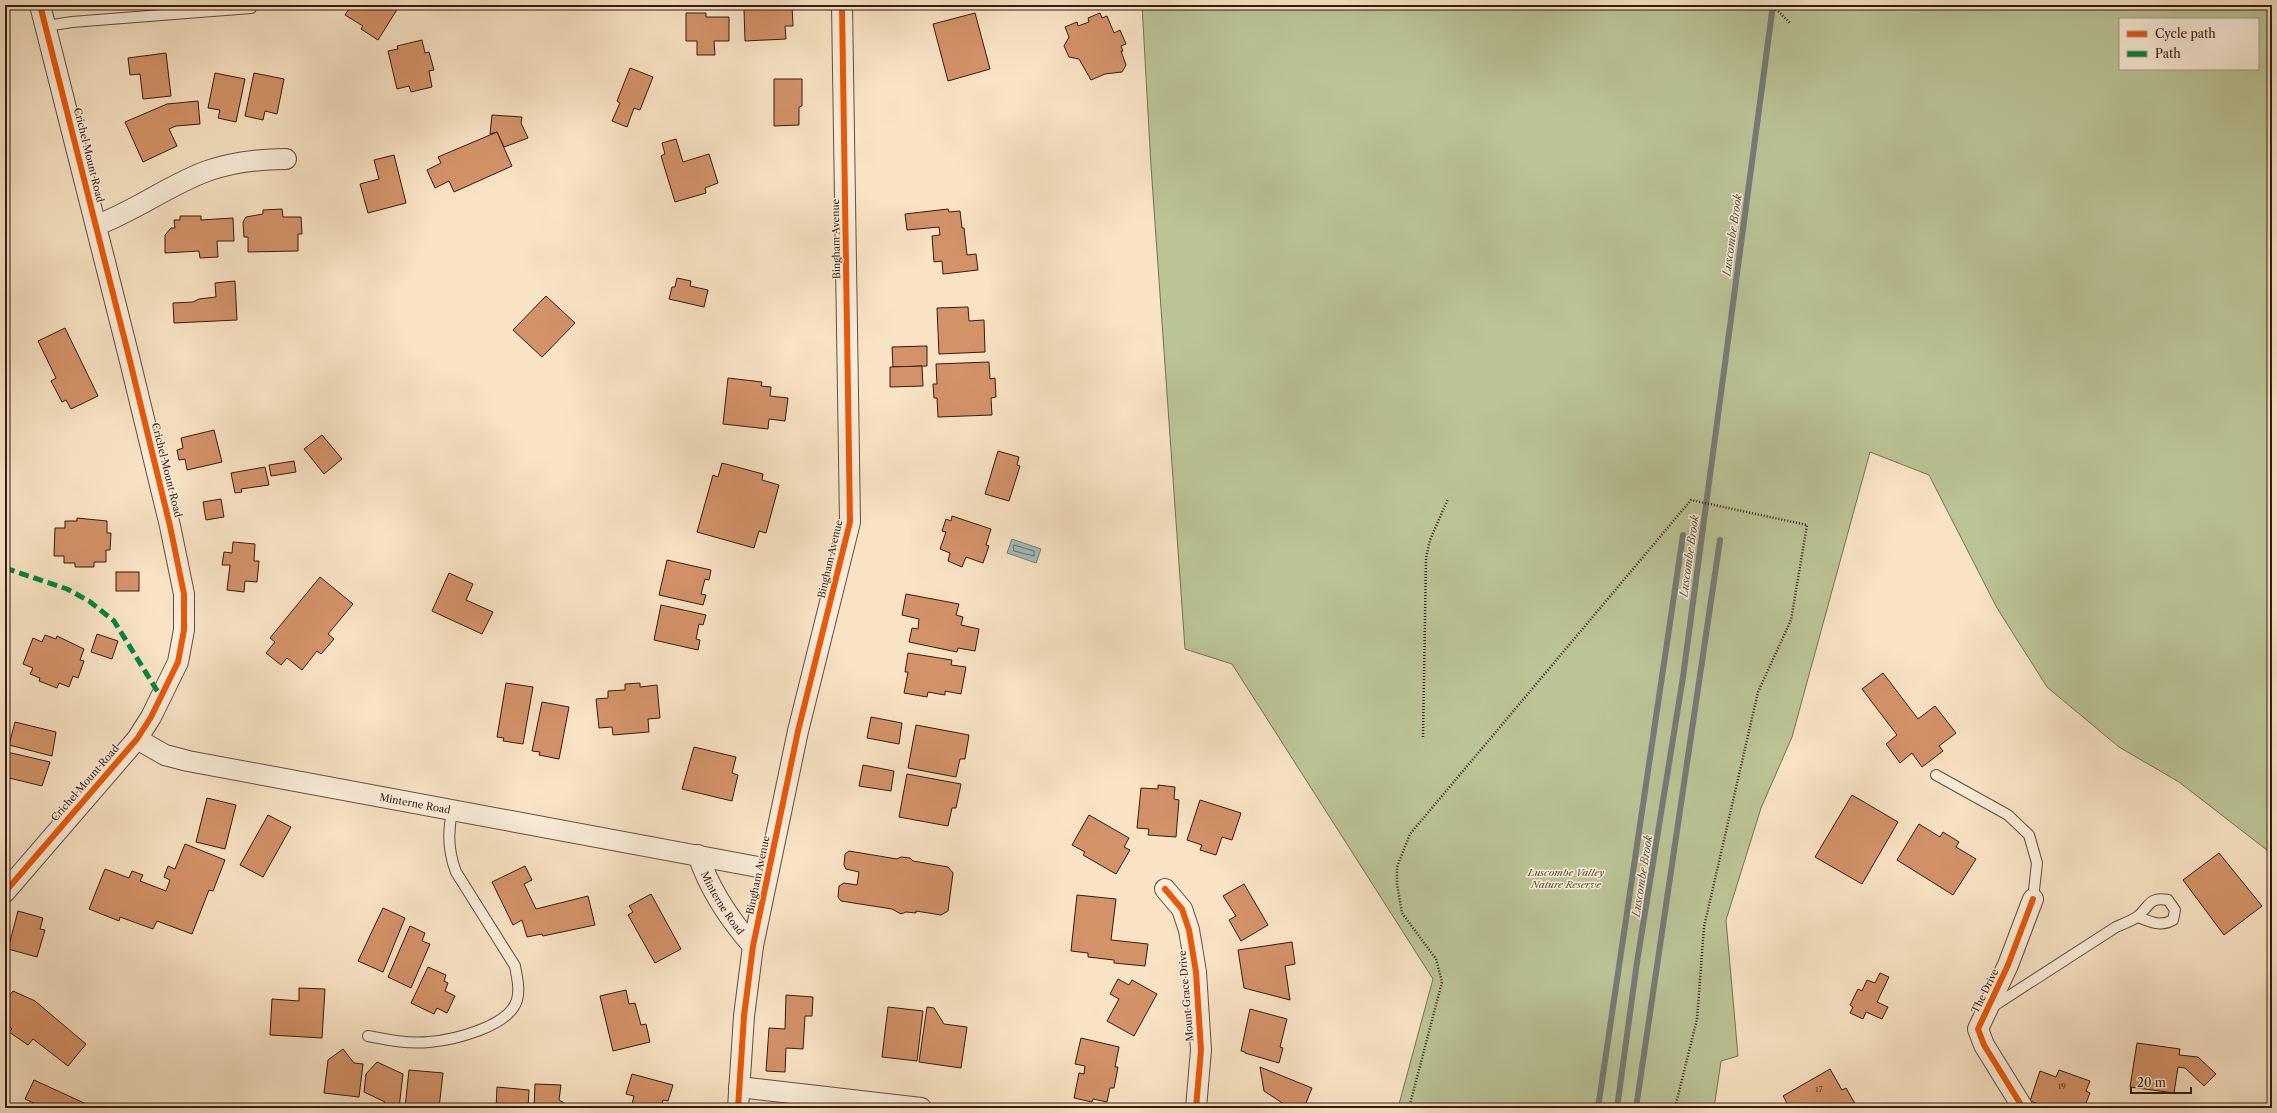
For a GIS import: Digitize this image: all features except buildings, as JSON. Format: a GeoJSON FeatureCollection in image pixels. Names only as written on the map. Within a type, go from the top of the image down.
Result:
{"type":"FeatureCollection","features":[{"type":"Feature","properties":{"kind":"street","name":"Crichel Mount Road"},"geometry":{"type":"LineString","coordinates":[[5,892],[137,739],[152,717],[178,662],[184,630],[184,594],[169,518],[97,225],[40,5]]}},
{"type":"Feature","properties":{"kind":"street","name":"Bingham Avenue"},"geometry":{"type":"LineString","coordinates":[[738,1108],[738,1087],[753,946],[798,731],[850,522],[842,5]]}},
{"type":"Feature","properties":{"kind":"street"},"geometry":{"type":"LineString","coordinates":[[97,225],[116,218],[207,172],[250,161],[286,159]]}},
{"type":"Feature","properties":{"kind":"street","name":"Minterne Road"},"geometry":{"type":"LineString","coordinates":[[137,739],[165,755],[188,761],[454,809],[769,869]]}},
{"type":"Feature","properties":{"kind":"street","name":"Minterne Road"},"geometry":{"type":"LineString","coordinates":[[698,855],[705,875],[741,932],[753,946]]}},
{"type":"Feature","properties":{"kind":"street","name":"Mount Grace Drive"},"geometry":{"type":"LineString","coordinates":[[1165,889],[1182,909],[1189,930],[1196,972],[1201,1050],[1196,1108]]}},
{"type":"Feature","properties":{"kind":"street","name":"The Drive"},"geometry":{"type":"LineString","coordinates":[[2023,1108],[1984,1045],[1978,1029],[2008,965],[2033,899]]}},
{"type":"Feature","properties":{"kind":"street"},"geometry":{"type":"LineString","coordinates":[[738,1087],[920,1108]]}},
{"type":"Feature","properties":{"kind":"lane"},"geometry":{"type":"LineString","coordinates":[[46,26],[72,22],[251,8]]}},
{"type":"Feature","properties":{"kind":"lane"},"geometry":{"type":"LineString","coordinates":[[1936,775],[2008,815],[2029,835],[2037,863],[2033,899]]}},
{"type":"Feature","properties":{"kind":"lane"},"geometry":{"type":"LineString","coordinates":[[368,1036],[398,1042],[421,1042],[460,1036],[484,1028],[505,1016],[517,1001],[519,984],[515,966],[456,872],[451,859],[448,833],[454,809]]}},
{"type":"Feature","properties":{"kind":"lane"},"geometry":{"type":"LineString","coordinates":[[1987,1011],[2116,927],[2138,916]]}},
{"type":"Feature","properties":{"kind":"path"},"geometry":{"type":"LineString","coordinates":[[1768,5],[1778,11],[1790,23]]}},
{"type":"Feature","properties":{"kind":"path"},"geometry":{"type":"LineString","coordinates":[[1423,737],[1426,558],[1430,540],[1448,499]]}},
{"type":"Feature","properties":{"kind":"path"},"geometry":{"type":"LineString","coordinates":[[1409,1108],[1442,982],[1436,960],[1402,913],[1397,884],[1397,867],[1410,834],[1691,500],[1807,525],[1791,620],[1758,692],[1707,912],[1704,927],[1697,1019],[1675,1108]]}},
{"type":"Feature","properties":{"kind":"green space","name":"Luscombe Valley Nature Reserve"},"geometry":{"type":"Polygon","coordinates":[[[1142,5],[2272,5],[2272,854],[2179,782],[2119,747],[2047,687],[1997,608],[1929,475],[1870,452],[1792,737],[1761,808],[1726,920],[1738,1056],[1721,1061],[1714,1108],[1398,1108],[1433,979],[1232,664],[1185,649],[1151,166],[1142,5]]]}},
{"type":"Feature","properties":{"kind":"water"},"geometry":{"type":"Polygon","coordinates":[[[1012,539],[1041,549],[1036,563],[1007,553],[1012,539]]]}},
{"type":"Feature","properties":{"kind":"waterway","name":"Luscombe Brook"},"geometry":{"type":"LineString","coordinates":[[1617,1108],[1637,962],[1683,677],[1773,5]]}},
{"type":"Feature","properties":{"kind":"waterway"},"geometry":{"type":"LineString","coordinates":[[1598,1108],[1683,535]]}},
{"type":"Feature","properties":{"kind":"waterway"},"geometry":{"type":"LineString","coordinates":[[1636,1108],[1720,540]]}},
{"type":"Feature","properties":{"kind":"marked path"},"geometry":{"type":"LineString","coordinates":[[5,568],[67,589],[89,601],[114,621],[161,697]]}},
{"type":"Feature","properties":{"kind":"cycle path"},"geometry":{"type":"LineString","coordinates":[[5,892],[137,739],[151,717],[178,662],[184,630],[184,594],[170,526],[40,5]]}},
{"type":"Feature","properties":{"kind":"cycle path"},"geometry":{"type":"LineString","coordinates":[[738,1108],[744,1016],[753,946],[798,731],[850,522],[842,5]]}},
{"type":"Feature","properties":{"kind":"cycle path"},"geometry":{"type":"LineString","coordinates":[[1165,889],[1182,909],[1189,930],[1196,972],[1201,1050],[1196,1108]]}},
{"type":"Feature","properties":{"kind":"cycle path"},"geometry":{"type":"LineString","coordinates":[[2023,1108],[1984,1045],[1978,1029],[2008,965],[2033,899]]}}]}
